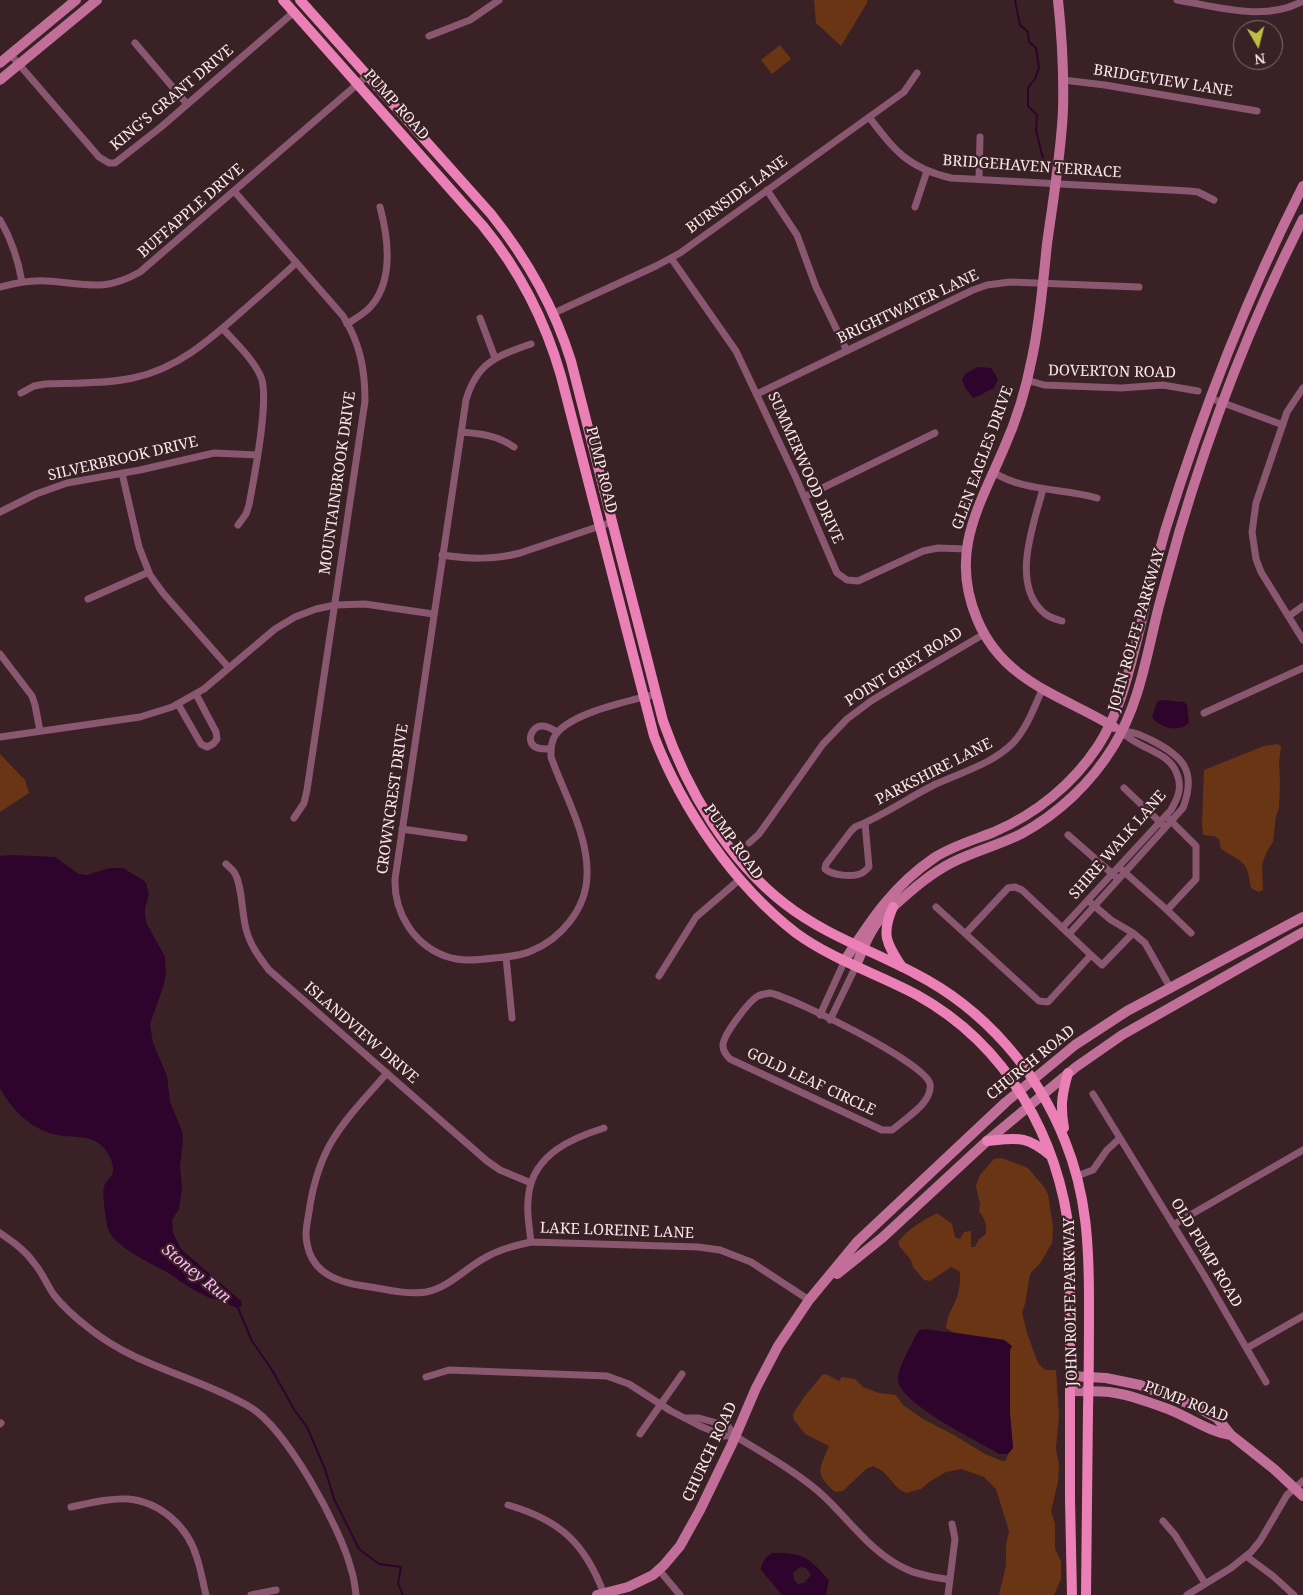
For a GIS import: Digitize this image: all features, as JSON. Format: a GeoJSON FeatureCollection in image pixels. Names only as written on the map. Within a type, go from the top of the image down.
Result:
{"type":"FeatureCollection","features":[{"type":"Feature","properties":{"kind":"main road"},"geometry":{"type":"LineString","coordinates":[[0,63],[76,0]]}},
{"type":"Feature","properties":{"kind":"main road"},"geometry":{"type":"LineString","coordinates":[[0,80],[97,0]]}},
{"type":"Feature","properties":{"kind":"main road","name":"PUMP ROAD"},"geometry":{"type":"LineString","coordinates":[[283,0],[483,226],[511,262],[542,318],[555,353],[630,640],[643,698],[654,736],[667,770],[703,829],[739,880],[763,904],[797,933],[811,943],[856,966]]}},
{"type":"Feature","properties":{"kind":"main road","name":"PUMP ROAD"},"geometry":{"type":"LineString","coordinates":[[300,0],[510,237],[530,268],[554,313],[571,361],[663,721],[676,758],[697,796],[733,851],[757,878],[785,904],[825,930],[859,946]]}},
{"type":"Feature","properties":{"kind":"main road","name":"GLEN EAGLES DRIVE"},"geometry":{"type":"LineString","coordinates":[[1058,0],[1063,80],[1061,131],[1035,344],[1015,422],[973,517],[967,549],[967,586],[972,606],[984,634],[1004,662],[1021,677],[1042,690],[1122,732]]}},
{"type":"Feature","properties":{"kind":"main road","name":"JOHN ROLFE PARKWAY"},"geometry":{"type":"LineString","coordinates":[[859,946],[868,924],[885,902],[915,873],[933,858],[958,845],[1010,824],[1054,796],[1077,774],[1090,758],[1110,725],[1129,675],[1168,523],[1210,398],[1269,255],[1303,186]]}},
{"type":"Feature","properties":{"kind":"main road","name":"JOHN ROLFE PARKWAY"},"geometry":{"type":"LineString","coordinates":[[859,946],[880,919],[914,887],[942,868],[1015,837],[1050,814],[1093,775],[1122,732],[1136,697],[1176,545],[1194,484],[1222,402],[1276,271],[1303,219]]}},
{"type":"Feature","properties":{"kind":"main road"},"geometry":{"type":"LineString","coordinates":[[893,907],[886,924],[886,938],[891,951],[903,967]]}},
{"type":"Feature","properties":{"kind":"main road","name":"CHURCH ROAD"},"geometry":{"type":"LineString","coordinates":[[821,1288],[857,1242],[1019,1090],[1051,1063],[1093,1033],[1127,1012],[1303,917]]}},
{"type":"Feature","properties":{"kind":"main road","name":"CHURCH ROAD"},"geometry":{"type":"LineString","coordinates":[[600,1594],[637,1584],[659,1570],[680,1546],[700,1510],[736,1436],[756,1388],[778,1346],[809,1300],[821,1288],[882,1238],[987,1141],[1068,1073],[1122,1035],[1303,932]]}},
{"type":"Feature","properties":{"kind":"main road"},"geometry":{"type":"LineString","coordinates":[[845,960],[859,946]]}},
{"type":"Feature","properties":{"kind":"main road"},"geometry":{"type":"LineString","coordinates":[[856,966],[859,946]]}},
{"type":"Feature","properties":{"kind":"main road","name":"JOHN ROLFE PARKWAY"},"geometry":{"type":"LineString","coordinates":[[859,946],[903,967],[943,990],[981,1019],[1012,1052],[1032,1079],[1042,1094],[1066,1141],[1077,1176],[1086,1216],[1088,1240],[1089,1392],[1086,1595]]}},
{"type":"Feature","properties":{"kind":"main road","name":"JOHN ROLFE PARKWAY"},"geometry":{"type":"LineString","coordinates":[[856,966],[918,996],[970,1033],[997,1061],[1019,1090],[1036,1117],[1053,1158],[1060,1182],[1070,1238],[1072,1595]]}},
{"type":"Feature","properties":{"kind":"main road"},"geometry":{"type":"LineString","coordinates":[[1066,1141],[1060,1107],[1068,1073]]}},
{"type":"Feature","properties":{"kind":"main road"},"geometry":{"type":"LineString","coordinates":[[987,1141],[1022,1138],[1041,1148],[1053,1158]]}},
{"type":"Feature","properties":{"kind":"main road","name":"PUMP ROAD"},"geometry":{"type":"LineString","coordinates":[[1071,1376],[1106,1378],[1140,1385],[1175,1398],[1217,1418],[1231,1435],[1299,1484],[1303,1496]]}},
{"type":"Feature","properties":{"kind":"main road","name":"PUMP ROAD"},"geometry":{"type":"LineString","coordinates":[[1070,1391],[1111,1392],[1139,1399],[1198,1422],[1217,1433],[1231,1435]]}},
{"type":"Feature","properties":{"kind":"street"},"geometry":{"type":"LineString","coordinates":[[429,36],[470,20],[499,0]]}},
{"type":"Feature","properties":{"kind":"street"},"geometry":{"type":"LineString","coordinates":[[1178,0],[1256,12],[1277,11],[1303,2]]}},
{"type":"Feature","properties":{"kind":"street","name":"KING'S GRANT DRIVE"},"geometry":{"type":"LineString","coordinates":[[10,54],[99,156],[109,163],[120,161],[294,12]]}},
{"type":"Feature","properties":{"kind":"street"},"geometry":{"type":"LineString","coordinates":[[135,42],[187,104]]}},
{"type":"Feature","properties":{"kind":"street","name":"BURNSIDE LANE"},"geometry":{"type":"LineString","coordinates":[[554,313],[671,258],[904,92],[917,73]]}},
{"type":"Feature","properties":{"kind":"street","name":"BUFFAPPLE DRIVE"},"geometry":{"type":"LineString","coordinates":[[0,287],[22,282],[44,281],[92,287],[118,283],[130,278],[150,265],[368,76]]}},
{"type":"Feature","properties":{"kind":"street","name":"BRIDGEVIEW LANE"},"geometry":{"type":"LineString","coordinates":[[1063,80],[1105,85],[1257,111]]}},
{"type":"Feature","properties":{"kind":"street","name":"BRIDGEHAVEN TERRACE"},"geometry":{"type":"LineString","coordinates":[[869,117],[888,142],[902,156],[928,171],[951,178],[1189,191],[1198,192],[1214,200]]}},
{"type":"Feature","properties":{"kind":"street"},"geometry":{"type":"LineString","coordinates":[[979,179],[980,137]]}},
{"type":"Feature","properties":{"kind":"street"},"geometry":{"type":"LineString","coordinates":[[915,206],[928,171]]}},
{"type":"Feature","properties":{"kind":"street"},"geometry":{"type":"LineString","coordinates":[[767,190],[797,235],[816,287],[847,351]]}},
{"type":"Feature","properties":{"kind":"street","name":"MOUNTAINBROOK DRIVE"},"geometry":{"type":"LineString","coordinates":[[234,191],[338,310],[360,351],[363,365],[365,401],[307,790],[304,803],[294,818]]}},
{"type":"Feature","properties":{"kind":"street"},"geometry":{"type":"LineString","coordinates":[[347,324],[371,306],[381,289],[385,275],[387,246],[385,224],[380,207]]}},
{"type":"Feature","properties":{"kind":"street"},"geometry":{"type":"LineString","coordinates":[[0,220],[15,250],[22,282]]}},
{"type":"Feature","properties":{"kind":"street","name":"SUMMERWOOD DRIVE"},"geometry":{"type":"LineString","coordinates":[[671,258],[733,345],[804,497],[837,573],[847,580],[862,580],[930,549],[967,549]]}},
{"type":"Feature","properties":{"kind":"street"},"geometry":{"type":"LineString","coordinates":[[21,393],[34,386],[113,381],[150,373],[182,359],[223,328],[296,263]]}},
{"type":"Feature","properties":{"kind":"street","name":"BRIGHTWATER LANE"},"geometry":{"type":"LineString","coordinates":[[757,394],[987,285],[1010,282],[1139,287]]}},
{"type":"Feature","properties":{"kind":"street"},"geometry":{"type":"LineString","coordinates":[[480,318],[495,358]]}},
{"type":"Feature","properties":{"kind":"street"},"geometry":{"type":"LineString","coordinates":[[223,328],[250,360],[262,379],[265,397],[249,505],[246,514],[238,525]]}},
{"type":"Feature","properties":{"kind":"street","name":"CROWNCREST DRIVE"},"geometry":{"type":"LineString","coordinates":[[531,344],[495,358],[472,383],[466,400],[395,878],[396,898],[401,915],[414,935],[425,945],[446,956],[468,960],[506,957],[530,952],[556,937],[570,922],[578,909],[586,886],[588,873],[585,847],[551,757],[551,749]]}},
{"type":"Feature","properties":{"kind":"street","name":"DOVERTON ROAD"},"geometry":{"type":"LineString","coordinates":[[1027,380],[1044,385],[1121,388],[1163,385],[1198,391]]}},
{"type":"Feature","properties":{"kind":"street"},"geometry":{"type":"LineString","coordinates":[[1303,388],[1288,412],[1283,425],[1256,503],[1252,532],[1256,559],[1261,572],[1303,640]]}},
{"type":"Feature","properties":{"kind":"street"},"geometry":{"type":"LineString","coordinates":[[1210,398],[1283,425]]}},
{"type":"Feature","properties":{"kind":"street"},"geometry":{"type":"LineString","coordinates":[[461,432],[497,437],[514,448]]}},
{"type":"Feature","properties":{"kind":"street"},"geometry":{"type":"LineString","coordinates":[[804,497],[935,433]]}},
{"type":"Feature","properties":{"kind":"street","name":"SILVERBROOK DRIVE"},"geometry":{"type":"LineString","coordinates":[[0,512],[36,494],[67,483],[214,453],[257,455]]}},
{"type":"Feature","properties":{"kind":"street"},"geometry":{"type":"LineString","coordinates":[[993,472],[1007,480],[1043,489],[1083,494],[1097,498]]}},
{"type":"Feature","properties":{"kind":"street"},"geometry":{"type":"LineString","coordinates":[[122,473],[139,547],[149,572],[163,593],[229,668]]}},
{"type":"Feature","properties":{"kind":"street"},"geometry":{"type":"LineString","coordinates":[[1043,489],[1028,551],[1026,563],[1027,580],[1033,598],[1039,608],[1049,616],[1062,621]]}},
{"type":"Feature","properties":{"kind":"street"},"geometry":{"type":"LineString","coordinates":[[442,555],[476,559],[506,556],[612,522]]}},
{"type":"Feature","properties":{"kind":"street"},"geometry":{"type":"LineString","coordinates":[[88,600],[149,572]]}},
{"type":"Feature","properties":{"kind":"street"},"geometry":{"type":"LineString","coordinates":[[0,737],[140,717],[178,704],[212,682],[263,638],[285,622],[302,614],[335,605],[365,604],[433,614]]}},
{"type":"Feature","properties":{"kind":"street"},"geometry":{"type":"LineString","coordinates":[[1289,616],[1303,606]]}},
{"type":"Feature","properties":{"kind":"street","name":"POINT GREY ROAD"},"geometry":{"type":"LineString","coordinates":[[749,843],[759,834],[823,744],[847,719],[871,701],[984,634]]}},
{"type":"Feature","properties":{"kind":"street"},"geometry":{"type":"LineString","coordinates":[[0,654],[32,696],[40,731]]}},
{"type":"Feature","properties":{"kind":"street"},"geometry":{"type":"LineString","coordinates":[[1204,713],[1303,668]]}},
{"type":"Feature","properties":{"kind":"street","name":"PARKSHIRE LANE"},"geometry":{"type":"LineString","coordinates":[[865,823],[869,867],[862,873],[854,875],[830,873],[827,871],[825,869],[826,864],[851,831],[865,823],[935,784],[1002,753],[1014,742],[1026,726],[1042,690]]}},
{"type":"Feature","properties":{"kind":"street"},"geometry":{"type":"LineString","coordinates":[[178,704],[200,744],[207,746],[213,744],[216,739],[216,732],[196,694]]}},
{"type":"Feature","properties":{"kind":"street"},"geometry":{"type":"LineString","coordinates":[[558,732],[543,726],[536,727],[531,733],[530,740],[538,748],[551,749],[558,732],[589,714],[620,703],[656,694]]}},
{"type":"Feature","properties":{"kind":"street","name":"SHIRE WALK LANE"},"geometry":{"type":"LineString","coordinates":[[1062,928],[1091,903],[1163,824],[1179,796],[1180,782],[1177,772],[1170,762],[1162,756],[1129,740],[1122,732]]}},
{"type":"Feature","properties":{"kind":"street"},"geometry":{"type":"LineString","coordinates":[[1124,788],[1163,824]]}},
{"type":"Feature","properties":{"kind":"street"},"geometry":{"type":"LineString","coordinates":[[1167,910],[1196,879],[1197,872],[1196,846],[1168,818]]}},
{"type":"Feature","properties":{"kind":"street"},"geometry":{"type":"LineString","coordinates":[[402,829],[464,838]]}},
{"type":"Feature","properties":{"kind":"street"},"geometry":{"type":"LineString","coordinates":[[1068,835],[1116,877]]}},
{"type":"Feature","properties":{"kind":"street","name":"ISLANDVIEW DRIVE"},"geometry":{"type":"LineString","coordinates":[[226,864],[235,872],[247,931],[253,947],[261,960],[276,977],[487,1161],[500,1170],[531,1183]]}},
{"type":"Feature","properties":{"kind":"street"},"geometry":{"type":"LineString","coordinates":[[1122,870],[1191,933]]}},
{"type":"Feature","properties":{"kind":"street"},"geometry":{"type":"LineString","coordinates":[[659,976],[696,917],[739,880]]}},
{"type":"Feature","properties":{"kind":"street"},"geometry":{"type":"LineString","coordinates":[[966,933],[1008,888],[1015,887],[1022,890],[1102,965],[1133,933]]}},
{"type":"Feature","properties":{"kind":"street"},"geometry":{"type":"LineString","coordinates":[[1091,903],[1111,920],[1133,933],[1145,943],[1171,989]]}},
{"type":"Feature","properties":{"kind":"street","name":"SHIRE WALK LANE"},"geometry":{"type":"LineString","coordinates":[[1069,934],[1091,903]]}},
{"type":"Feature","properties":{"kind":"street"},"geometry":{"type":"LineString","coordinates":[[936,907],[1039,1001],[1048,1002],[1091,955]]}},
{"type":"Feature","properties":{"kind":"street"},"geometry":{"type":"LineString","coordinates":[[506,957],[512,1018]]}},
{"type":"Feature","properties":{"kind":"street"},"geometry":{"type":"LineString","coordinates":[[820,1015],[845,960]]}},
{"type":"Feature","properties":{"kind":"street"},"geometry":{"type":"LineString","coordinates":[[830,1020],[856,966]]}},
{"type":"Feature","properties":{"kind":"street","name":"GOLD LEAF CIRCLE"},"geometry":{"type":"LineString","coordinates":[[763,994],[776,995],[830,1020],[892,1052],[928,1079],[930,1089],[926,1099],[892,1130],[876,1128],[730,1059],[723,1050],[724,1039],[727,1034],[754,1000],[763,994]]}},
{"type":"Feature","properties":{"kind":"street","name":"LAKE LOREINE LANE"},"geometry":{"type":"LineString","coordinates":[[387,1074],[354,1111],[332,1140],[314,1180],[306,1234],[310,1252],[320,1269],[332,1278],[342,1282],[402,1291],[427,1292],[446,1284],[493,1254],[506,1248],[530,1242],[698,1247],[730,1253],[751,1262],[809,1300]]}},
{"type":"Feature","properties":{"kind":"street","name":"OLD PUMP ROAD"},"geometry":{"type":"LineString","coordinates":[[1093,1094],[1266,1382]]}},
{"type":"Feature","properties":{"kind":"street"},"geometry":{"type":"LineString","coordinates":[[530,1242],[528,1195],[531,1183],[539,1169],[554,1150],[570,1140],[604,1128]]}},
{"type":"Feature","properties":{"kind":"street"},"geometry":{"type":"LineString","coordinates":[[1077,1176],[1093,1170],[1107,1150],[1120,1138]]}},
{"type":"Feature","properties":{"kind":"street"},"geometry":{"type":"LineString","coordinates":[[1173,1225],[1303,1150]]}},
{"type":"Feature","properties":{"kind":"street"},"geometry":{"type":"LineString","coordinates":[[0,1233],[21,1248],[31,1258],[54,1294],[90,1330],[131,1355],[238,1401],[262,1416],[272,1426],[299,1464],[321,1502],[351,1568],[356,1595]]}},
{"type":"Feature","properties":{"kind":"street"},"geometry":{"type":"LineString","coordinates":[[1247,1348],[1303,1316]]}},
{"type":"Feature","properties":{"kind":"street"},"geometry":{"type":"LineString","coordinates":[[426,1377],[449,1370],[601,1375],[629,1384],[686,1418],[699,1418],[728,1426],[736,1436],[816,1489],[836,1506],[878,1551],[895,1564],[917,1574],[950,1580]]}},
{"type":"Feature","properties":{"kind":"street"},"geometry":{"type":"LineString","coordinates":[[640,1434],[682,1374]]}},
{"type":"Feature","properties":{"kind":"street"},"geometry":{"type":"LineString","coordinates":[[1187,1595],[1231,1568],[1246,1556],[1260,1541],[1287,1495],[1299,1484]]}},
{"type":"Feature","properties":{"kind":"street"},"geometry":{"type":"LineString","coordinates":[[71,1507],[104,1500],[129,1499],[151,1504],[166,1513],[178,1524],[189,1539],[197,1557],[206,1595]]}},
{"type":"Feature","properties":{"kind":"street"},"geometry":{"type":"LineString","coordinates":[[508,1505],[529,1511],[542,1518],[577,1543],[596,1572],[600,1594]]}},
{"type":"Feature","properties":{"kind":"street"},"geometry":{"type":"LineString","coordinates":[[1162,1521],[1175,1535],[1205,1583]]}},
{"type":"Feature","properties":{"kind":"street"},"geometry":{"type":"LineString","coordinates":[[948,1595],[955,1539],[952,1524]]}},
{"type":"Feature","properties":{"kind":"street"},"geometry":{"type":"LineString","coordinates":[[1246,1556],[1273,1576],[1294,1595]]}},
{"type":"Feature","properties":{"kind":"street"},"geometry":{"type":"LineString","coordinates":[[659,1570],[680,1595]]}},
{"type":"Feature","properties":{"kind":"street"},"geometry":{"type":"LineString","coordinates":[[251,1595],[276,1590]]}},
{"type":"Feature","properties":{"kind":"shaded area"},"geometry":{"type":"Polygon","coordinates":[[[814,0],[867,0],[841,46],[816,23],[814,0]]]}},
{"type":"Feature","properties":{"kind":"shaded area"},"geometry":{"type":"Polygon","coordinates":[[[780,45],[791,59],[772,74],[761,60],[780,45]]]}},
{"type":"Feature","properties":{"kind":"shaded area"},"geometry":{"type":"Polygon","coordinates":[[[1278,744],[1281,747],[1279,808],[1276,816],[1273,842],[1262,864],[1263,890],[1258,892],[1251,888],[1248,872],[1243,863],[1221,849],[1219,839],[1214,836],[1203,835],[1204,770],[1264,746],[1278,744]]]}},
{"type":"Feature","properties":{"kind":"shaded area"},"geometry":{"type":"Polygon","coordinates":[[[0,754],[25,780],[29,793],[0,812],[0,754]]]}},
{"type":"Feature","properties":{"kind":"shaded area"},"geometry":{"type":"Polygon","coordinates":[[[1002,1158],[1028,1168],[1044,1187],[1048,1194],[1053,1227],[1052,1243],[1041,1262],[1030,1274],[1022,1312],[1027,1333],[1038,1363],[1045,1370],[1056,1370],[1059,1415],[1056,1448],[1059,1466],[1058,1482],[1051,1511],[1055,1524],[1055,1548],[1061,1562],[1061,1579],[1054,1595],[999,1595],[1006,1565],[1006,1545],[1009,1531],[996,1489],[984,1477],[962,1469],[946,1472],[921,1489],[906,1493],[897,1487],[884,1472],[873,1466],[866,1469],[843,1491],[835,1492],[828,1486],[820,1471],[829,1446],[805,1434],[794,1420],[793,1414],[823,1374],[839,1381],[842,1377],[855,1379],[863,1387],[879,1393],[896,1395],[903,1405],[923,1419],[985,1454],[1002,1461],[1006,1460],[1013,1448],[1010,1414],[1011,1346],[1004,1340],[953,1332],[946,1328],[958,1294],[960,1272],[951,1267],[930,1281],[924,1280],[913,1267],[911,1260],[898,1242],[911,1229],[937,1213],[952,1224],[955,1237],[960,1239],[964,1232],[971,1231],[971,1247],[975,1247],[979,1239],[986,1234],[985,1222],[979,1211],[980,1204],[976,1186],[980,1175],[994,1159],[1002,1158]]]}},
{"type":"Feature","properties":{"kind":"water"},"geometry":{"type":"Polygon","coordinates":[[[978,367],[991,368],[998,379],[994,388],[973,398],[962,380],[965,374],[978,367]]]}},
{"type":"Feature","properties":{"kind":"water"},"geometry":{"type":"Polygon","coordinates":[[[1162,700],[1184,702],[1187,705],[1189,723],[1180,728],[1169,728],[1155,721],[1152,717],[1157,702],[1162,700]]]}},
{"type":"Feature","properties":{"kind":"water"},"geometry":{"type":"Polygon","coordinates":[[[0,856],[55,857],[79,874],[87,875],[110,868],[123,868],[146,883],[149,894],[145,917],[165,957],[166,973],[150,1024],[153,1043],[167,1076],[170,1102],[182,1131],[183,1139],[180,1167],[182,1188],[179,1209],[172,1220],[173,1233],[181,1249],[241,1301],[242,1305],[238,1308],[195,1291],[116,1241],[108,1229],[104,1208],[104,1187],[113,1172],[110,1156],[98,1143],[92,1140],[53,1134],[37,1127],[22,1117],[4,1096],[0,1088],[0,856]]]}},
{"type":"Feature","properties":{"kind":"water"},"geometry":{"type":"Polygon","coordinates":[[[925,1329],[1004,1340],[1012,1346],[1010,1350],[1010,1414],[1013,1448],[1008,1454],[999,1454],[941,1421],[925,1411],[902,1390],[898,1375],[902,1363],[917,1333],[925,1329]]]}},
{"type":"Feature","properties":{"kind":"water"},"geometry":{"type":"Polygon","coordinates":[[[772,1553],[799,1555],[810,1561],[829,1580],[826,1595],[782,1595],[761,1570],[763,1562],[772,1553]],[[800,1567],[793,1573],[794,1580],[798,1584],[804,1583],[811,1575],[806,1568],[800,1567]]]}},
{"type":"Feature","properties":{"kind":"waterway"},"geometry":{"type":"LineString","coordinates":[[1015,0],[1020,25],[1028,32],[1029,42],[1036,48],[1039,68],[1035,79],[1028,88],[1028,106],[1037,115],[1036,130],[1043,159]]}},
{"type":"Feature","properties":{"kind":"waterway","name":"Stoney Run"},"geometry":{"type":"LineString","coordinates":[[238,1308],[252,1341],[307,1427],[325,1469],[334,1499],[359,1549],[379,1564],[401,1567],[398,1584],[403,1595]]}}]}
